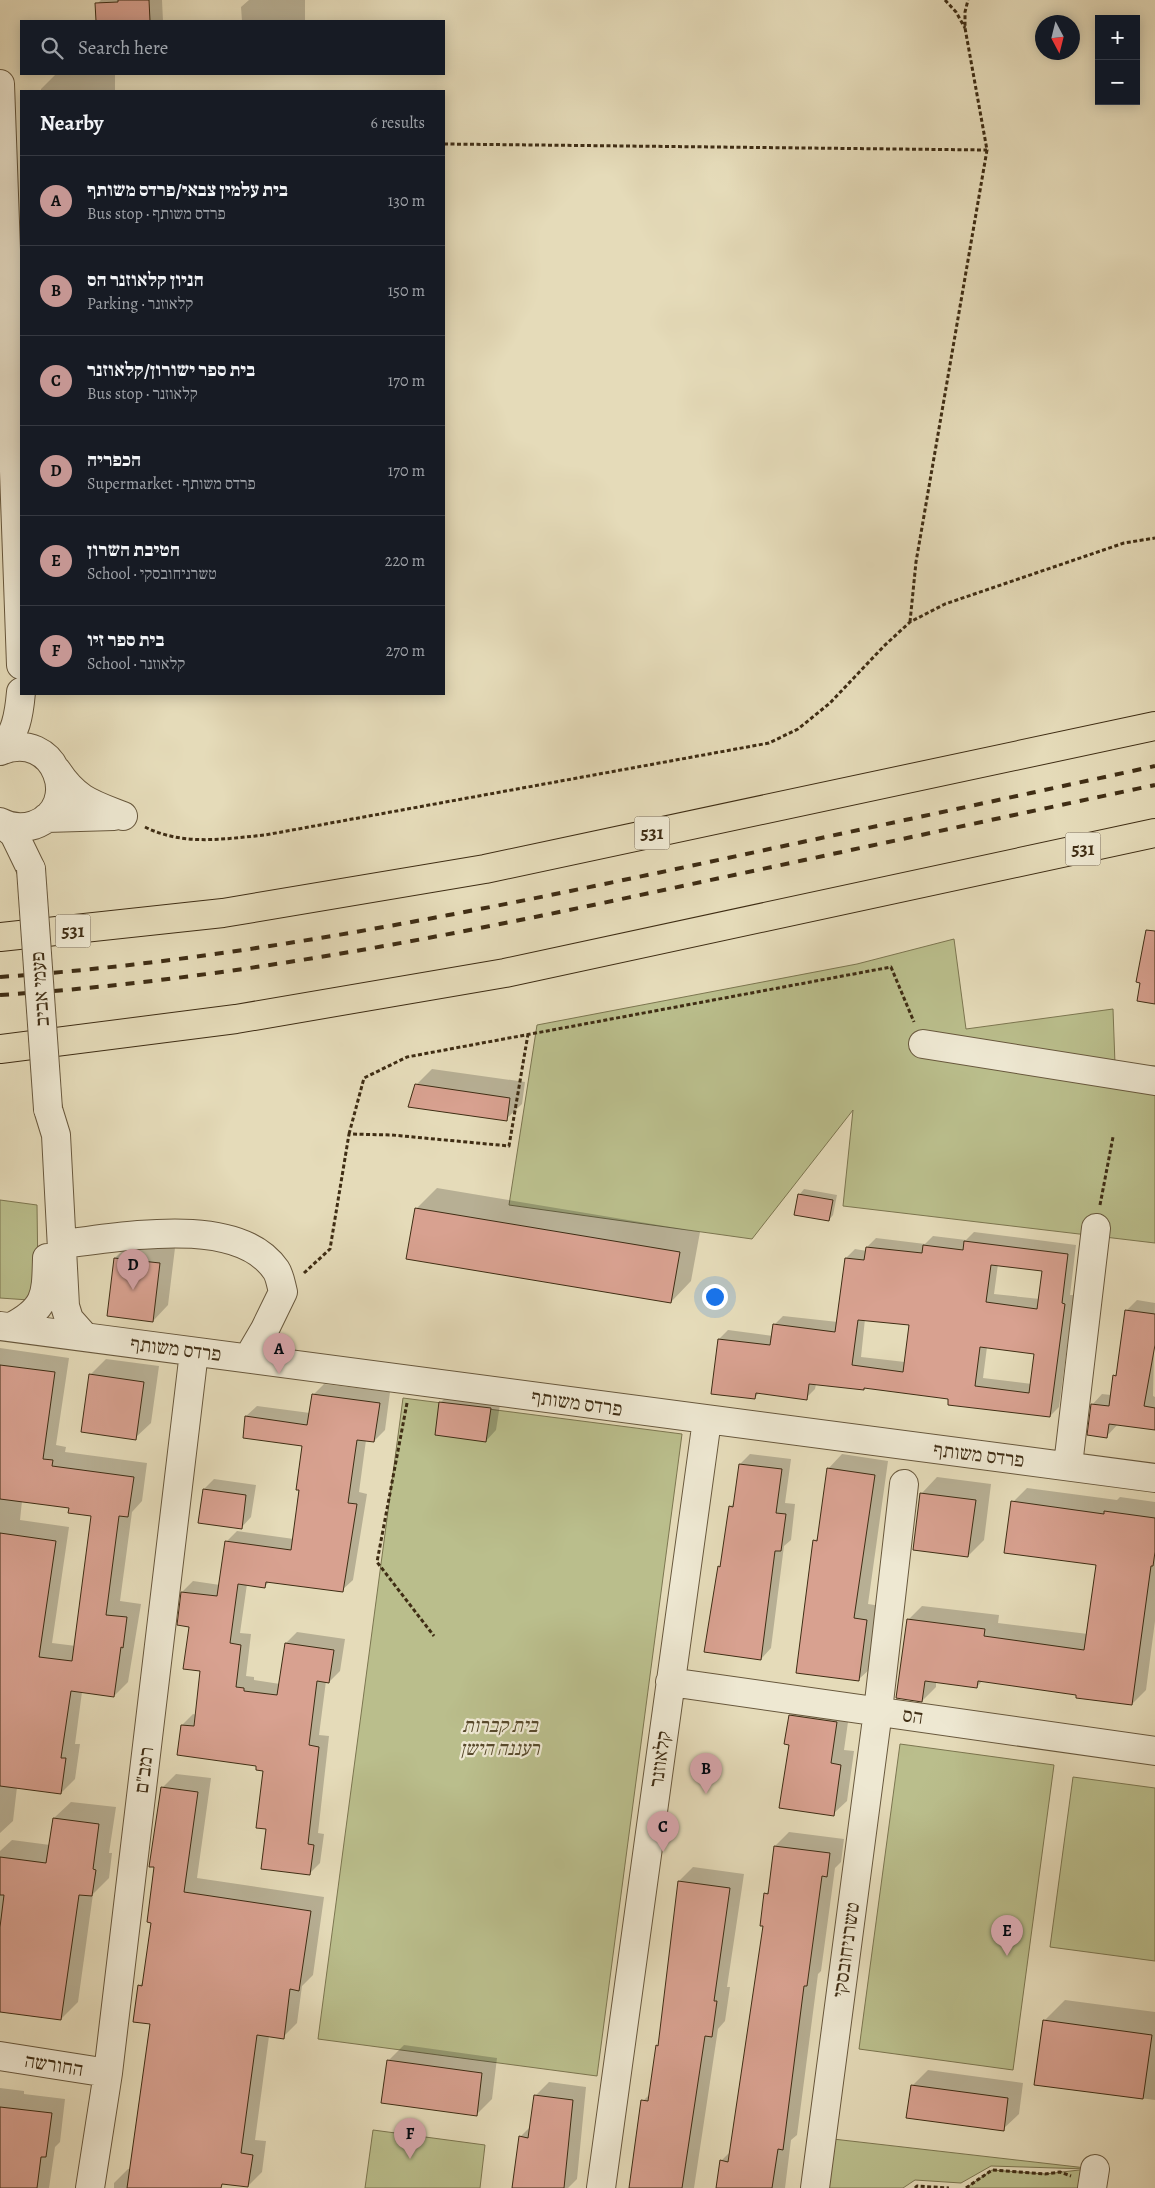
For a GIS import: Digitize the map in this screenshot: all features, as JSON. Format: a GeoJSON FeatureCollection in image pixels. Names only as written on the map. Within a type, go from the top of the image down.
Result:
{"type":"FeatureCollection","features":[{"type":"Feature","properties":{"kind":"highway"},"geometry":{"type":"LineString","coordinates":[[831,795],[1155,717]]}},
{"type":"Feature","properties":{"kind":"highway","name":"531"},"geometry":{"type":"LineString","coordinates":[[0,937],[147,923],[291,903],[484,869],[1155,726]]}},
{"type":"Feature","properties":{"kind":"highway","name":"531"},"geometry":{"type":"LineString","coordinates":[[0,1042],[104,1036],[245,1017],[505,972],[1155,833]]}},
{"type":"Feature","properties":{"kind":"highway"},"geometry":{"type":"LineString","coordinates":[[1011,864],[1155,847]]}},
{"type":"Feature","properties":{"kind":"highway"},"geometry":{"type":"LineString","coordinates":[[0,928],[147,923]]}},
{"type":"Feature","properties":{"kind":"highway"},"geometry":{"type":"LineString","coordinates":[[0,1049],[104,1036]]}},
{"type":"Feature","properties":{"kind":"street"},"geometry":{"type":"LineString","coordinates":[[0,84],[16,337],[20,599]]}},
{"type":"Feature","properties":{"kind":"street"},"geometry":{"type":"LineString","coordinates":[[21,695],[4,741],[38,751],[46,756],[67,787],[86,802],[123,816]]}},
{"type":"Feature","properties":{"kind":"street"},"geometry":{"type":"LineString","coordinates":[[23,695],[38,751]]}},
{"type":"Feature","properties":{"kind":"street","name":"פעמי אביב"},"geometry":{"type":"LineString","coordinates":[[6,1326],[23,1321],[36,1309],[46,1293],[48,1235],[45,1135],[48,1109],[31,869],[44,820],[56,805],[60,790],[57,771]]}},
{"type":"Feature","properties":{"kind":"street"},"geometry":{"type":"LineString","coordinates":[[1,823],[23,827],[44,820],[123,816]]}},
{"type":"Feature","properties":{"kind":"street","name":"פעמי אביב"},"geometry":{"type":"LineString","coordinates":[[1,823],[14,834],[31,869]]}},
{"type":"Feature","properties":{"kind":"street"},"geometry":{"type":"LineString","coordinates":[[923,1044],[1155,1081]]}},
{"type":"Feature","properties":{"kind":"street","name":"פעמי אביב"},"geometry":{"type":"LineString","coordinates":[[48,1109],[56,1135],[65,1306],[69,1319],[85,1337]]}},
{"type":"Feature","properties":{"kind":"street"},"geometry":{"type":"LineString","coordinates":[[1068,1465],[1096,1228]]}},
{"type":"Feature","properties":{"kind":"street"},"geometry":{"type":"LineString","coordinates":[[62,1244],[137,1235],[201,1234],[235,1242],[264,1257],[277,1271],[283,1292],[248,1358]]}},
{"type":"Feature","properties":{"kind":"street","name":"פרדס משותף"},"geometry":{"type":"LineString","coordinates":[[6,1326],[1155,1478]]}},
{"type":"Feature","properties":{"kind":"street","name":"רמב\"ם"},"geometry":{"type":"LineString","coordinates":[[90,2188],[108,2073],[194,1352]]}},
{"type":"Feature","properties":{"kind":"street","name":"קלאוזנר"},"geometry":{"type":"LineString","coordinates":[[601,2188],[707,1420]]}},
{"type":"Feature","properties":{"kind":"street","name":"טשרניחובסקי"},"geometry":{"type":"LineString","coordinates":[[815,2188],[878,1711],[904,1484]]}},
{"type":"Feature","properties":{"kind":"street","name":"הס"},"geometry":{"type":"LineString","coordinates":[[670,1682],[1154,1747]]}},
{"type":"Feature","properties":{"kind":"street","name":"החורשה"},"geometry":{"type":"LineString","coordinates":[[0,2056],[108,2073]]}},
{"type":"Feature","properties":{"kind":"path"},"geometry":{"type":"LineString","coordinates":[[945,0],[956,12],[965,28]]}},
{"type":"Feature","properties":{"kind":"path"},"geometry":{"type":"LineString","coordinates":[[910,622],[916,562],[987,150],[965,28],[965,12],[968,0]]}},
{"type":"Feature","properties":{"kind":"path"},"geometry":{"type":"LineString","coordinates":[[445,144],[987,150]]}},
{"type":"Feature","properties":{"kind":"path"},"geometry":{"type":"LineString","coordinates":[[123,816],[160,834],[186,840],[213,840],[265,835],[769,742],[798,729],[830,703],[884,646],[910,622],[945,604],[1124,543],[1155,538]]}},
{"type":"Feature","properties":{"kind":"path"},"geometry":{"type":"LineString","coordinates":[[283,1292],[330,1249],[349,1134],[364,1078],[407,1057],[891,967],[923,1044]]}},
{"type":"Feature","properties":{"kind":"path"},"geometry":{"type":"LineString","coordinates":[[349,1134],[392,1135],[509,1146],[528,1034]]}},
{"type":"Feature","properties":{"kind":"path"},"geometry":{"type":"LineString","coordinates":[[1096,1228],[1114,1137]]}},
{"type":"Feature","properties":{"kind":"path"},"geometry":{"type":"LineString","coordinates":[[411,1381],[377,1562],[434,1636]]}},
{"type":"Feature","properties":{"kind":"path"},"geometry":{"type":"LineString","coordinates":[[966,2188],[992,2170],[1045,2174],[1060,2172],[1093,2181]]}},
{"type":"Feature","properties":{"kind":"path"},"geometry":{"type":"LineString","coordinates":[[915,2188],[917,2186],[949,2188]]}},
{"type":"Feature","properties":{"kind":"green space"},"geometry":{"type":"Polygon","coordinates":[[[954,939],[966,1029],[1113,1009],[1115,1064],[1155,1066],[1155,1243],[843,1206],[853,1110],[752,1239],[509,1205],[537,1025],[857,964],[954,939]]]}},
{"type":"Feature","properties":{"kind":"green space"},"geometry":{"type":"Polygon","coordinates":[[[0,1200],[37,1205],[38,1277],[29,1300],[0,1298],[0,1200]]]}},
{"type":"Feature","properties":{"kind":"green space","name":"בית קברות רעננה הישן"},"geometry":{"type":"Polygon","coordinates":[[[403,1398],[682,1434],[597,2076],[318,2039],[403,1398]]]}},
{"type":"Feature","properties":{"kind":"green space"},"geometry":{"type":"Polygon","coordinates":[[[900,1744],[1054,1765],[1013,2070],[859,2049],[900,1744]]]}},
{"type":"Feature","properties":{"kind":"green space"},"geometry":{"type":"Polygon","coordinates":[[[1073,1777],[1155,1788],[1155,1961],[1050,1947],[1073,1777]]]}},
{"type":"Feature","properties":{"kind":"green space"},"geometry":{"type":"Polygon","coordinates":[[[373,2130],[485,2145],[480,2188],[365,2188],[373,2130]]]}},
{"type":"Feature","properties":{"kind":"green space"},"geometry":{"type":"Polygon","coordinates":[[[833,2139],[1095,2169],[1092,2188],[966,2188],[992,2170],[1045,2174],[1088,2169],[991,2166],[961,2183],[915,2180],[903,2188],[824,2188],[833,2139]]]}},
{"type":"Feature","properties":{"kind":"building"},"geometry":{"type":"Polygon","coordinates":[[[118,0],[149,0],[150,20],[96,20],[95,3],[118,2],[118,0]]]}},
{"type":"Feature","properties":{"kind":"building"},"geometry":{"type":"Polygon","coordinates":[[[1146,930],[1155,931],[1155,1004],[1137,1001],[1140,983],[1136,982],[1146,930]]]}},
{"type":"Feature","properties":{"kind":"building"},"geometry":{"type":"Polygon","coordinates":[[[415,1084],[510,1098],[507,1121],[408,1107],[415,1084]]]}},
{"type":"Feature","properties":{"kind":"building"},"geometry":{"type":"Polygon","coordinates":[[[798,1194],[833,1200],[829,1221],[794,1215],[798,1194]]]}},
{"type":"Feature","properties":{"kind":"building"},"geometry":{"type":"Polygon","coordinates":[[[415,1208],[680,1252],[671,1303],[406,1259],[415,1208]]]}},
{"type":"Feature","properties":{"kind":"building"},"geometry":{"type":"Polygon","coordinates":[[[964,1241],[1068,1254],[1062,1303],[1065,1304],[1050,1417],[948,1405],[948,1399],[864,1388],[864,1390],[809,1384],[807,1400],[756,1393],[755,1399],[711,1394],[718,1339],[770,1345],[773,1324],[835,1332],[845,1258],[864,1260],[866,1247],[922,1253],[923,1245],[963,1250],[964,1241]],[[991,1265],[986,1302],[1037,1309],[1042,1271],[991,1265]],[[858,1320],[852,1365],[903,1372],[909,1325],[858,1320]],[[980,1347],[975,1386],[1029,1393],[1034,1354],[980,1347]]]}},
{"type":"Feature","properties":{"kind":"building"},"geometry":{"type":"Polygon","coordinates":[[[114,1258],[160,1263],[153,1322],[107,1316],[114,1258]]]}},
{"type":"Feature","properties":{"kind":"building"},"geometry":{"type":"Polygon","coordinates":[[[1125,1310],[1155,1314],[1155,1345],[1144,1406],[1155,1408],[1155,1430],[1109,1424],[1107,1438],[1087,1435],[1091,1404],[1109,1406],[1113,1375],[1116,1376],[1125,1310]]]}},
{"type":"Feature","properties":{"kind":"building"},"geometry":{"type":"Polygon","coordinates":[[[0,1365],[55,1372],[43,1459],[53,1460],[52,1466],[134,1477],[128,1517],[119,1516],[106,1615],[127,1617],[114,1697],[71,1691],[61,1758],[66,1758],[61,1794],[0,1786],[0,1533],[56,1541],[39,1657],[72,1661],[91,1516],[68,1513],[69,1508],[0,1499],[0,1365]]]}},
{"type":"Feature","properties":{"kind":"building"},"geometry":{"type":"Polygon","coordinates":[[[89,1374],[144,1382],[136,1440],[81,1432],[89,1374]]]}},
{"type":"Feature","properties":{"kind":"building"},"geometry":{"type":"Polygon","coordinates":[[[312,1394],[380,1403],[374,1442],[357,1440],[348,1503],[357,1504],[343,1592],[266,1582],[265,1588],[238,1584],[230,1643],[241,1645],[236,1687],[244,1688],[244,1691],[277,1695],[285,1643],[334,1650],[329,1683],[317,1681],[309,1745],[319,1747],[308,1844],[314,1845],[310,1875],[261,1869],[266,1829],[256,1828],[263,1771],[256,1770],[256,1766],[177,1755],[181,1725],[194,1726],[200,1671],[183,1669],[189,1627],[177,1625],[181,1592],[217,1596],[225,1541],[291,1550],[299,1490],[296,1490],[302,1446],[243,1438],[245,1416],[307,1425],[312,1394]]]}},
{"type":"Feature","properties":{"kind":"building"},"geometry":{"type":"Polygon","coordinates":[[[439,1402],[491,1408],[486,1442],[435,1435],[439,1402]]]}},
{"type":"Feature","properties":{"kind":"building"},"geometry":{"type":"Polygon","coordinates":[[[739,1464],[782,1469],[776,1513],[786,1514],[781,1551],[775,1551],[761,1660],[704,1652],[729,1506],[733,1507],[739,1464]]]}},
{"type":"Feature","properties":{"kind":"building"},"geometry":{"type":"Polygon","coordinates":[[[827,1468],[875,1475],[854,1618],[867,1620],[859,1681],[796,1673],[813,1540],[817,1541],[827,1468]]]}},
{"type":"Feature","properties":{"kind":"building"},"geometry":{"type":"Polygon","coordinates":[[[203,1489],[246,1495],[242,1529],[198,1523],[203,1489]]]}},
{"type":"Feature","properties":{"kind":"building"},"geometry":{"type":"Polygon","coordinates":[[[920,1493],[976,1500],[968,1557],[913,1550],[920,1493]]]}},
{"type":"Feature","properties":{"kind":"building"},"geometry":{"type":"Polygon","coordinates":[[[1011,1501],[1104,1514],[1104,1511],[1155,1518],[1155,1552],[1153,1566],[1151,1566],[1132,1705],[1076,1698],[1076,1695],[978,1681],[977,1688],[925,1681],[922,1702],[896,1698],[907,1619],[985,1629],[984,1636],[1084,1650],[1096,1565],[1004,1553],[1011,1501]]]}},
{"type":"Feature","properties":{"kind":"building"},"geometry":{"type":"Polygon","coordinates":[[[789,1715],[837,1722],[831,1763],[841,1765],[834,1816],[779,1808],[789,1745],[784,1744],[789,1715]]]}},
{"type":"Feature","properties":{"kind":"building"},"geometry":{"type":"Polygon","coordinates":[[[161,1787],[198,1792],[184,1892],[311,1911],[299,1991],[290,1989],[284,2039],[257,2035],[241,2153],[253,2155],[248,2187],[222,2184],[221,2188],[127,2188],[150,2024],[133,2022],[138,1985],[142,1986],[151,1923],[147,1922],[154,1867],[149,1867],[161,1787]]]}},
{"type":"Feature","properties":{"kind":"building"},"geometry":{"type":"Polygon","coordinates":[[[53,1818],[99,1824],[93,1869],[96,1870],[92,1896],[79,1895],[61,2020],[0,2012],[0,1927],[4,1895],[0,1895],[0,1857],[46,1863],[53,1818]]]}},
{"type":"Feature","properties":{"kind":"building"},"geometry":{"type":"Polygon","coordinates":[[[774,1846],[830,1853],[827,1877],[822,1876],[807,1986],[804,1986],[783,2150],[778,2149],[772,2188],[716,2188],[720,2160],[728,2162],[763,1926],[760,1926],[764,1893],[768,1894],[774,1846]]]}},
{"type":"Feature","properties":{"kind":"building"},"geometry":{"type":"Polygon","coordinates":[[[678,1881],[730,1888],[714,2001],[717,2001],[712,2037],[705,2036],[682,2188],[629,2188],[641,2100],[648,2101],[656,2045],[658,2046],[678,1881]]]}},
{"type":"Feature","properties":{"kind":"building"},"geometry":{"type":"Polygon","coordinates":[[[1043,2020],[1152,2035],[1143,2099],[1034,2085],[1043,2020]]]}},
{"type":"Feature","properties":{"kind":"building"},"geometry":{"type":"Polygon","coordinates":[[[387,2060],[482,2073],[477,2116],[381,2103],[387,2060]]]}},
{"type":"Feature","properties":{"kind":"building"},"geometry":{"type":"Polygon","coordinates":[[[911,2085],[1008,2098],[1004,2131],[906,2118],[911,2085]]]}},
{"type":"Feature","properties":{"kind":"building"},"geometry":{"type":"Polygon","coordinates":[[[534,2095],[573,2100],[564,2188],[512,2188],[519,2136],[528,2138],[534,2095]]]}},
{"type":"Feature","properties":{"kind":"building"},"geometry":{"type":"Polygon","coordinates":[[[0,2107],[52,2113],[46,2157],[41,2157],[37,2188],[0,2188],[0,2107]]]}},
{"type":"Feature","properties":{"kind":"railway"},"geometry":{"type":"LineString","coordinates":[[0,977],[170,960],[340,935],[424,920],[676,869],[1155,766]]}},
{"type":"Feature","properties":{"kind":"railway"},"geometry":{"type":"LineString","coordinates":[[0,995],[87,988],[173,978],[345,953],[517,921],[1155,785]]}},
{"type":"Feature","properties":{"kind":"place","name":"הכפריה"},"geometry":{"type":"Point","coordinates":[133,1290]}},
{"type":"Feature","properties":{"kind":"place","name":"בית עלמין צבאי/פרדס משותף"},"geometry":{"type":"Point","coordinates":[279,1374]}},
{"type":"Feature","properties":{"kind":"place","name":"חניון קלאוזנר הס"},"geometry":{"type":"Point","coordinates":[706,1794]}},
{"type":"Feature","properties":{"kind":"place","name":"בית ספר ישורון/קלאוזנר"},"geometry":{"type":"Point","coordinates":[663,1852]}},
{"type":"Feature","properties":{"kind":"place","name":"חטיבת השרון"},"geometry":{"type":"Point","coordinates":[1007,1956]}},
{"type":"Feature","properties":{"kind":"place","name":"בית ספר זיו"},"geometry":{"type":"Point","coordinates":[410,2159]}}]}
